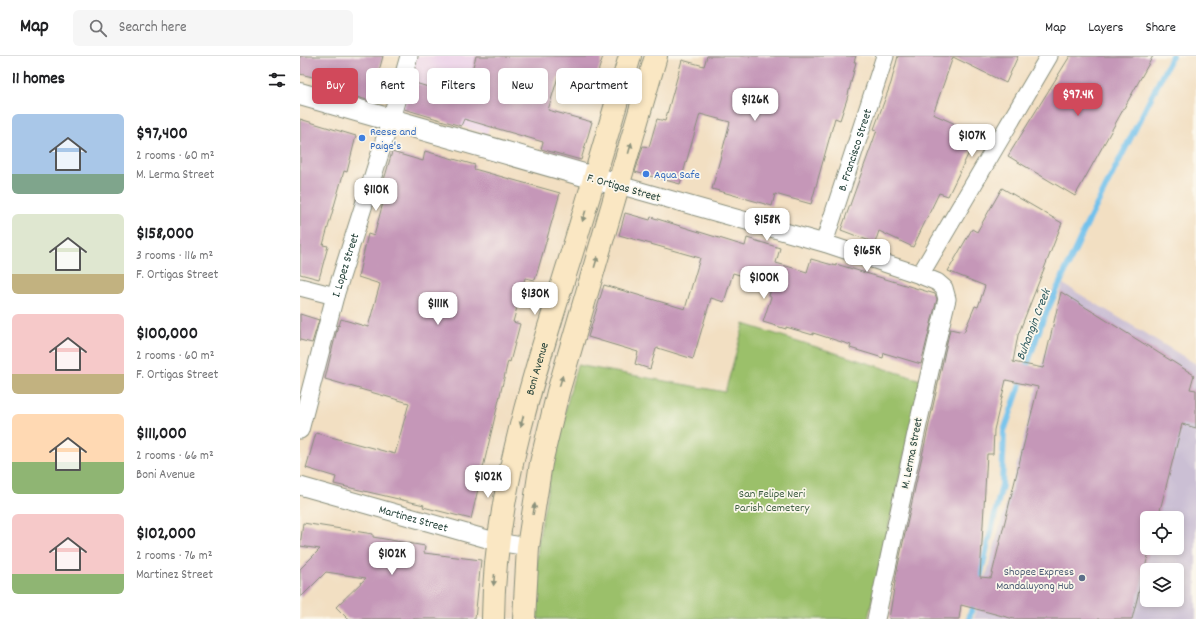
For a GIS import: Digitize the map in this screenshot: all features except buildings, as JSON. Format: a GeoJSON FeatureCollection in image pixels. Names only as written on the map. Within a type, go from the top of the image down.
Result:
{"type":"FeatureCollection","features":[{"type":"Feature","properties":{"kind":"main road","name":"Boni Avenue"},"geometry":{"type":"LineString","coordinates":[[493,619],[498,542],[512,462],[531,389],[630,56]]}},
{"type":"Feature","properties":{"kind":"main road"},"geometry":{"type":"LineString","coordinates":[[524,619],[528,547],[541,463],[558,392],[656,56]]}},
{"type":"Feature","properties":{"kind":"street","name":"I. Lopez Street"},"geometry":{"type":"LineString","coordinates":[[300,430],[334,296],[391,119],[409,56]]}},
{"type":"Feature","properties":{"kind":"street","name":"B. Francisco Street"},"geometry":{"type":"LineString","coordinates":[[824,243],[885,56]]}},
{"type":"Feature","properties":{"kind":"street"},"geometry":{"type":"LineString","coordinates":[[920,275],[1050,56]]}},
{"type":"Feature","properties":{"kind":"street","name":"F. Ortigas Street"},"geometry":{"type":"LineString","coordinates":[[300,94],[391,119],[594,179],[824,243],[920,275],[937,282],[944,288]]}},
{"type":"Feature","properties":{"kind":"street"},"geometry":{"type":"LineString","coordinates":[[300,287],[334,296]]}},
{"type":"Feature","properties":{"kind":"street","name":"M. Lerma Street"},"geometry":{"type":"LineString","coordinates":[[876,619],[923,396],[947,299],[944,288]]}},
{"type":"Feature","properties":{"kind":"street","name":"Martinez Street"},"geometry":{"type":"LineString","coordinates":[[300,486],[498,542],[528,547]]}},
{"type":"Feature","properties":{"kind":"shaded area"},"geometry":{"type":"Polygon","coordinates":[[[415,56],[510,56],[506,68],[498,68],[498,97],[487,134],[400,108],[401,104],[419,104],[419,68],[412,68],[415,56]]]}},
{"type":"Feature","properties":{"kind":"shaded area"},"geometry":{"type":"Polygon","coordinates":[[[1063,284],[1196,364],[1196,619],[974,619],[1013,480],[1063,284]]]}},
{"type":"Feature","properties":{"kind":"green space","name":"San Felipe Neri Parish Cemetery"},"geometry":{"type":"Polygon","coordinates":[[[744,324],[921,380],[868,619],[534,619],[538,543],[554,454],[577,365],[725,392],[744,324]]]}},
{"type":"Feature","properties":{"kind":"waterway","name":"Buhangin Creek"},"geometry":{"type":"LineString","coordinates":[[978,585],[1002,485],[1004,431],[1042,322],[1086,226],[1172,56]]}},
{"type":"Feature","properties":{"kind":"waterway","name":"Buhangin Creek"},"geometry":{"type":"LineString","coordinates":[[969,619],[974,601]]}},
{"type":"Feature","properties":{"kind":"place","name":"Reese and Paige's"},"geometry":{"type":"Point","coordinates":[362,138]}},
{"type":"Feature","properties":{"kind":"place","name":"Aqua Safe"},"geometry":{"type":"Point","coordinates":[646,174]}},
{"type":"Feature","properties":{"kind":"place","name":"Shopee Express Mandaluyong Hub"},"geometry":{"type":"Point","coordinates":[1082,578]}}]}
